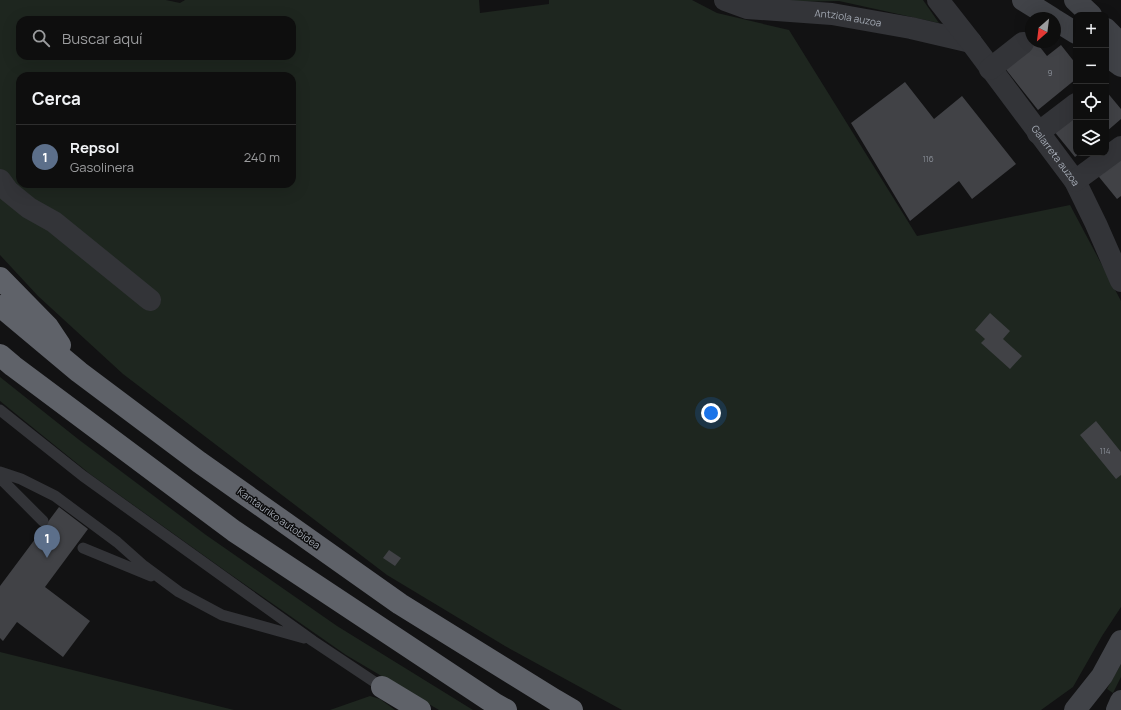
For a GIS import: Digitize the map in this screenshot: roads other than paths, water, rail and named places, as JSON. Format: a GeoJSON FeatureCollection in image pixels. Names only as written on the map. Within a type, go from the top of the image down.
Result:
{"type":"FeatureCollection","features":[{"type":"Feature","properties":{"kind":"highway"},"geometry":{"type":"LineString","coordinates":[[0,278],[48,327],[79,372]]}},
{"type":"Feature","properties":{"kind":"highway","name":"Kantauriko autobidea"},"geometry":{"type":"LineString","coordinates":[[0,306],[79,372],[199,462],[400,604],[572,710]]}},
{"type":"Feature","properties":{"kind":"highway"},"geometry":{"type":"LineString","coordinates":[[0,354],[13,366],[234,532],[506,710]]}},
{"type":"Feature","properties":{"kind":"highway"},"geometry":{"type":"LineString","coordinates":[[382,687],[420,710]]}},
{"type":"Feature","properties":{"kind":"main road"},"geometry":{"type":"LineString","coordinates":[[1023,0],[1042,12]]}},
{"type":"Feature","properties":{"kind":"main road"},"geometry":{"type":"LineString","coordinates":[[1075,0],[1088,12]]}},
{"type":"Feature","properties":{"kind":"main road"},"geometry":{"type":"LineString","coordinates":[[1061,24],[1073,31]]}},
{"type":"Feature","properties":{"kind":"main road"},"geometry":{"type":"LineString","coordinates":[[1109,32],[1121,44]]}},
{"type":"Feature","properties":{"kind":"main road"},"geometry":{"type":"LineString","coordinates":[[1109,57],[1121,66]]}},
{"type":"Feature","properties":{"kind":"main road"},"geometry":{"type":"LineString","coordinates":[[1075,710],[1102,676],[1121,641]]}},
{"type":"Feature","properties":{"kind":"main road"},"geometry":{"type":"LineString","coordinates":[[1117,710],[1121,701]]}},
{"type":"Feature","properties":{"kind":"street","name":"Antziola auzoa"},"geometry":{"type":"LineString","coordinates":[[725,0],[747,8],[832,14],[911,28],[971,42]]}},
{"type":"Feature","properties":{"kind":"street","name":"Galarreta auzoa"},"geometry":{"type":"LineString","coordinates":[[938,0],[1075,181],[1121,281]]}},
{"type":"Feature","properties":{"kind":"street"},"geometry":{"type":"LineString","coordinates":[[990,69],[1023,43]]}},
{"type":"Feature","properties":{"kind":"street"},"geometry":{"type":"LineString","coordinates":[[1038,132],[1073,106]]}},
{"type":"Feature","properties":{"kind":"street"},"geometry":{"type":"LineString","coordinates":[[1075,181],[1121,147]]}},
{"type":"Feature","properties":{"kind":"street"},"geometry":{"type":"LineString","coordinates":[[0,180],[8,191],[29,208],[54,222],[150,300]]}},
{"type":"Feature","properties":{"kind":"lane"},"geometry":{"type":"LineString","coordinates":[[0,410],[83,476],[313,641],[382,687]]}},
{"type":"Feature","properties":{"kind":"lane"},"geometry":{"type":"LineString","coordinates":[[0,472],[21,479],[55,496],[117,542],[144,566],[179,592],[222,615],[313,641]]}},
{"type":"Feature","properties":{"kind":"lane"},"geometry":{"type":"LineString","coordinates":[[0,478],[43,521]]}},
{"type":"Feature","properties":{"kind":"lane"},"geometry":{"type":"LineString","coordinates":[[83,548],[166,582]]}},
{"type":"Feature","properties":{"kind":"place","name":"Repsol"},"geometry":{"type":"Point","coordinates":[47,558]}}]}
